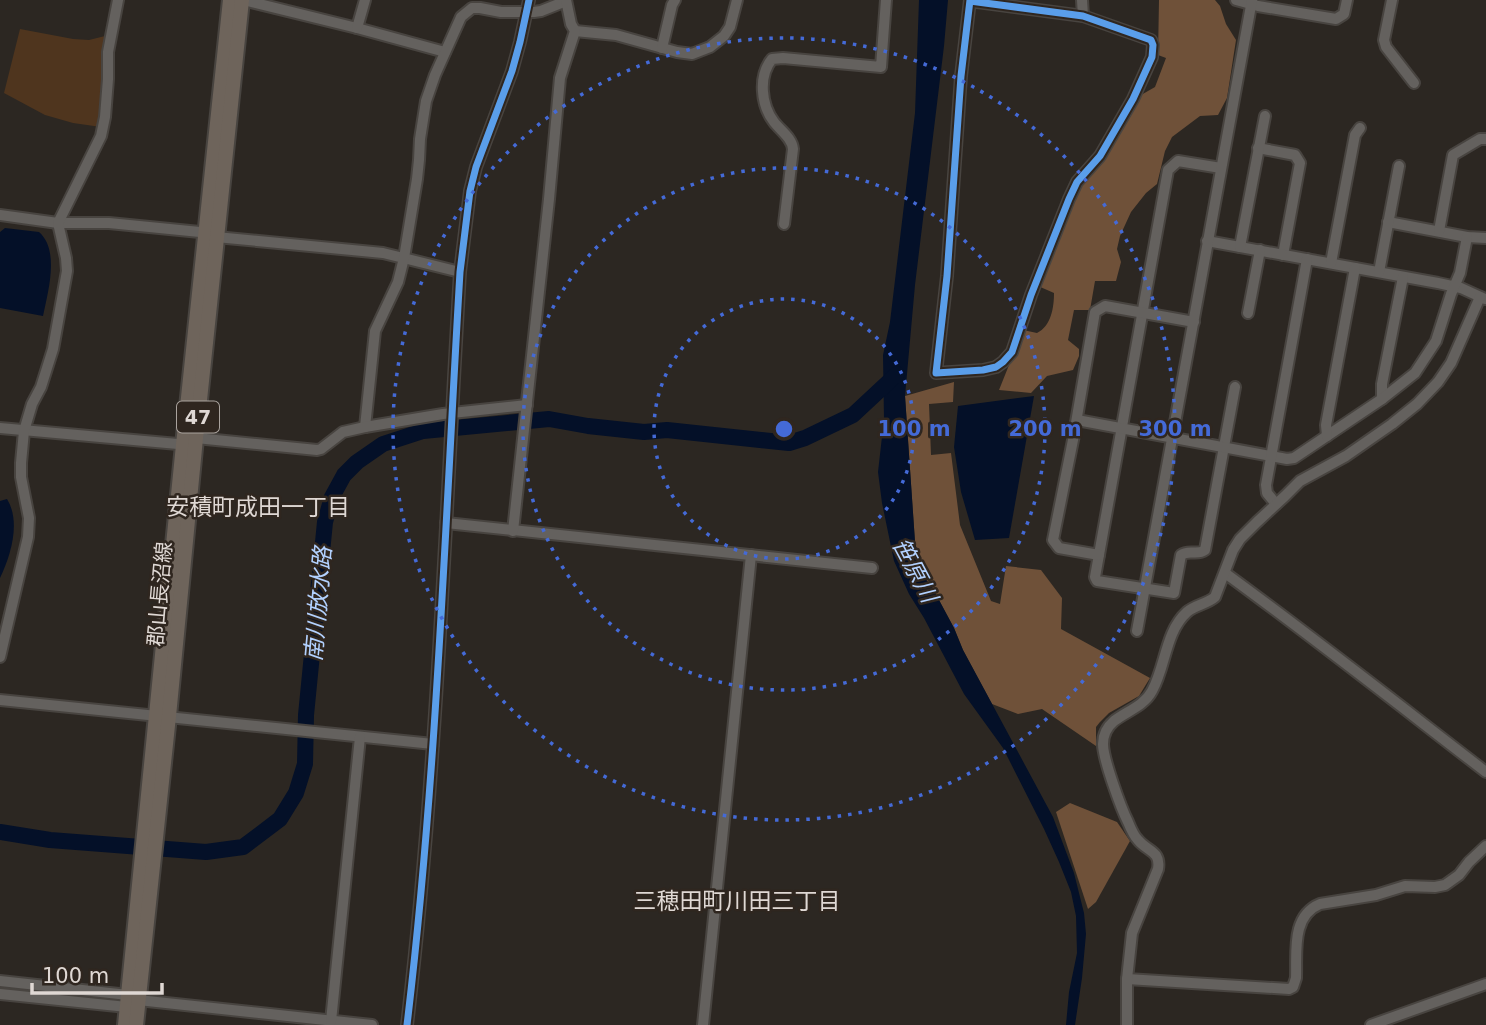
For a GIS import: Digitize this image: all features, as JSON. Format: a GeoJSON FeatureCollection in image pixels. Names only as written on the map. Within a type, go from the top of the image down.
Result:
{"type":"FeatureCollection","features":[{"type":"Feature","properties":{"kind":"main road","name":"郡山長沼線"},"geometry":{"type":"LineString","coordinates":[[213,235],[230,0]]}},
{"type":"Feature","properties":{"kind":"main road","name":"郡山長沼線"},"geometry":{"type":"LineString","coordinates":[[125,1025],[131,1001],[213,235],[242,0]]}},
{"type":"Feature","properties":{"kind":"main road","name":"郡山長沼線"},"geometry":{"type":"LineString","coordinates":[[131,1001],[136,1025]]}},
{"type":"Feature","properties":{"kind":"street"},"geometry":{"type":"LineString","coordinates":[[0,657],[28,537],[29,519],[21,470],[24,431],[53,349],[67,271],[58,223],[101,136],[105,117],[108,52],[118,0]]}},
{"type":"Feature","properties":{"kind":"street"},"geometry":{"type":"LineString","coordinates":[[242,0],[358,27],[446,52]]}},
{"type":"Feature","properties":{"kind":"street"},"geometry":{"type":"LineString","coordinates":[[358,27],[365,0]]}},
{"type":"Feature","properties":{"kind":"street"},"geometry":{"type":"LineString","coordinates":[[663,48],[675,0]]}},
{"type":"Feature","properties":{"kind":"street"},"geometry":{"type":"LineString","coordinates":[[575,31],[616,35],[692,54],[718,42],[730,27],[737,0]]}},
{"type":"Feature","properties":{"kind":"street"},"geometry":{"type":"LineString","coordinates":[[784,224],[793,149],[792,142],[768,114],[763,84],[768,64],[772,59],[783,58],[881,67],[886,0]]}},
{"type":"Feature","properties":{"kind":"street"},"geometry":{"type":"LineString","coordinates":[[970,0],[1083,16],[1151,40],[1153,51],[1147,69],[1100,156],[1077,182],[1031,295],[1012,352],[996,367],[936,373],[947,276],[961,76],[970,0]]}},
{"type":"Feature","properties":{"kind":"street"},"geometry":{"type":"LineString","coordinates":[[1083,0],[1083,16]]}},
{"type":"Feature","properties":{"kind":"street"},"geometry":{"type":"LineString","coordinates":[[1236,0],[1281,5],[1336,19],[1344,14],[1347,0]]}},
{"type":"Feature","properties":{"kind":"street"},"geometry":{"type":"LineString","coordinates":[[1392,0],[1384,40],[1386,47],[1414,83]]}},
{"type":"Feature","properties":{"kind":"street"},"geometry":{"type":"LineString","coordinates":[[365,427],[375,331],[398,282],[404,258],[429,92],[461,17],[472,8],[501,12],[528,6],[541,11],[566,1],[575,31],[559,83],[550,199],[513,531]]}},
{"type":"Feature","properties":{"kind":"street"},"geometry":{"type":"LineString","coordinates":[[1138,631],[1252,2]]}},
{"type":"Feature","properties":{"kind":"street"},"geometry":{"type":"LineString","coordinates":[[407,1025],[420,912],[433,744],[460,272],[470,191],[476,167],[512,71],[528,6]]}},
{"type":"Feature","properties":{"kind":"street"},"geometry":{"type":"LineString","coordinates":[[1240,247],[1265,116]]}},
{"type":"Feature","properties":{"kind":"street"},"geometry":{"type":"LineString","coordinates":[[1331,263],[1355,135],[1360,128]]}},
{"type":"Feature","properties":{"kind":"street"},"geometry":{"type":"LineString","coordinates":[[1439,232],[1453,155],[1480,139],[1486,139]]}},
{"type":"Feature","properties":{"kind":"street"},"geometry":{"type":"LineString","coordinates":[[1258,148],[1295,155],[1300,163],[1283,255]]}},
{"type":"Feature","properties":{"kind":"street"},"geometry":{"type":"LineString","coordinates":[[1221,168],[1178,161],[1170,167],[1095,577],[1097,581],[1174,593],[1181,555],[1186,552],[1201,553],[1207,547],[1235,387]]}},
{"type":"Feature","properties":{"kind":"street"},"geometry":{"type":"LineString","coordinates":[[1378,272],[1399,166]]}},
{"type":"Feature","properties":{"kind":"street"},"geometry":{"type":"LineString","coordinates":[[0,215],[58,223],[109,222],[383,253],[460,272]]}},
{"type":"Feature","properties":{"kind":"street"},"geometry":{"type":"LineString","coordinates":[[1388,222],[1486,238]]}},
{"type":"Feature","properties":{"kind":"street"},"geometry":{"type":"LineString","coordinates":[[1077,420],[1287,459],[1294,458],[1415,373],[1433,347],[1441,328],[1460,273],[1467,237]]}},
{"type":"Feature","properties":{"kind":"street"},"geometry":{"type":"LineString","coordinates":[[1128,1025],[1127,979],[1133,929],[1158,869],[1159,859],[1137,839],[1126,819],[1103,747],[1105,734],[1114,721],[1147,699],[1179,624],[1190,610],[1215,597],[1240,539],[1300,481],[1346,456],[1401,418],[1421,400],[1451,363],[1483,298],[1454,286],[1207,241]]}},
{"type":"Feature","properties":{"kind":"street"},"geometry":{"type":"LineString","coordinates":[[1248,313],[1259,250]]}},
{"type":"Feature","properties":{"kind":"street"},"geometry":{"type":"LineString","coordinates":[[1276,504],[1266,488],[1307,259]]}},
{"type":"Feature","properties":{"kind":"street"},"geometry":{"type":"LineString","coordinates":[[1327,436],[1326,425],[1355,268]]}},
{"type":"Feature","properties":{"kind":"street"},"geometry":{"type":"LineString","coordinates":[[1381,399],[1403,277]]}},
{"type":"Feature","properties":{"kind":"street"},"geometry":{"type":"LineString","coordinates":[[1099,555],[1059,548],[1053,540],[1095,312],[1105,306],[1194,322]]}},
{"type":"Feature","properties":{"kind":"street"},"geometry":{"type":"LineString","coordinates":[[0,428],[317,450],[343,432],[365,427],[527,405]]}},
{"type":"Feature","properties":{"kind":"street"},"geometry":{"type":"LineString","coordinates":[[446,523],[872,568]]}},
{"type":"Feature","properties":{"kind":"street"},"geometry":{"type":"LineString","coordinates":[[703,1025],[751,555]]}},
{"type":"Feature","properties":{"kind":"street"},"geometry":{"type":"LineString","coordinates":[[1225,573],[1486,772]]}},
{"type":"Feature","properties":{"kind":"street"},"geometry":{"type":"LineString","coordinates":[[0,700],[433,744]]}},
{"type":"Feature","properties":{"kind":"street"},"geometry":{"type":"LineString","coordinates":[[331,1021],[360,737]]}},
{"type":"Feature","properties":{"kind":"street"},"geometry":{"type":"LineString","coordinates":[[1127,979],[1289,989],[1293,987],[1296,978],[1299,926],[1312,908],[1405,886],[1445,885],[1459,875],[1486,846]]}},
{"type":"Feature","properties":{"kind":"street"},"geometry":{"type":"LineString","coordinates":[[0,981],[131,1001]]}},
{"type":"Feature","properties":{"kind":"street"},"geometry":{"type":"LineString","coordinates":[[1371,1025],[1486,984]]}},
{"type":"Feature","properties":{"kind":"street"},"geometry":{"type":"LineString","coordinates":[[0,994],[131,1001],[372,1025]]}},
{"type":"Feature","properties":{"kind":"shaded area"},"geometry":{"type":"Polygon","coordinates":[[[1159,0],[1215,0],[1220,6],[1226,24],[1236,40],[1227,98],[1218,115],[1200,116],[1172,137],[1165,151],[1157,184],[1131,212],[1120,236],[1117,249],[1121,262],[1116,281],[1095,281],[1090,310],[1074,310],[1068,340],[1079,349],[1079,356],[1073,370],[1047,376],[1031,393],[999,390],[1023,330],[1037,333],[1046,326],[1051,316],[1054,293],[1038,286],[1074,195],[1141,95],[1155,87],[1166,58],[1158,55],[1159,0]]]}},
{"type":"Feature","properties":{"kind":"shaded area"},"geometry":{"type":"Polygon","coordinates":[[[20,29],[73,39],[89,40],[109,35],[101,127],[45,115],[4,93],[20,29]]]}},
{"type":"Feature","properties":{"kind":"shaded area"},"geometry":{"type":"Polygon","coordinates":[[[954,382],[953,402],[929,404],[931,455],[951,453],[960,525],[991,601],[1000,604],[1006,566],[1041,570],[1062,598],[1061,629],[1150,678],[1139,696],[1109,713],[1096,727],[1096,746],[1042,709],[1018,714],[992,704],[932,587],[923,576],[915,542],[905,396],[954,382]]]}},
{"type":"Feature","properties":{"kind":"shaded area"},"geometry":{"type":"Polygon","coordinates":[[[1070,803],[1117,822],[1130,841],[1096,902],[1088,909],[1056,812],[1070,803]]]}},
{"type":"Feature","properties":{"kind":"water","name":"笹原川"},"geometry":{"type":"Polygon","coordinates":[[[919,0],[948,0],[905,396],[915,542],[923,576],[932,587],[1053,817],[1074,873],[1086,934],[1075,1025],[1066,1025],[1077,953],[1076,916],[1071,892],[1044,829],[1003,748],[964,694],[909,594],[894,561],[882,503],[878,472],[884,419],[883,355],[890,322],[915,113],[919,0]]]}},
{"type":"Feature","properties":{"kind":"water"},"geometry":{"type":"Polygon","coordinates":[[[5,228],[39,232],[49,249],[51,272],[43,316],[0,308],[0,232],[5,228]]]}},
{"type":"Feature","properties":{"kind":"water"},"geometry":{"type":"Polygon","coordinates":[[[1034,396],[1009,538],[975,540],[961,492],[954,447],[958,406],[1034,396]]]}},
{"type":"Feature","properties":{"kind":"water"},"geometry":{"type":"Polygon","coordinates":[[[7,499],[14,528],[11,549],[0,578],[0,501],[7,499]]]}},
{"type":"Feature","properties":{"kind":"waterway","name":"南川放水路"},"geometry":{"type":"LineString","coordinates":[[0,832],[50,840],[206,852],[243,847],[280,819],[296,793],[305,764],[306,715],[325,522],[332,497],[344,475],[383,444],[423,431],[549,419],[644,432],[667,430],[789,443],[853,415],[897,374]]}},
{"type":"Feature","properties":{"kind":"cycle path"},"geometry":{"type":"LineString","coordinates":[[407,1025],[433,743],[460,272],[470,191],[476,167],[512,71],[529,0]]}},
{"type":"Feature","properties":{"kind":"cycle path"},"geometry":{"type":"LineString","coordinates":[[970,0],[961,76],[947,276],[936,373],[996,367],[1012,352],[1031,295],[1077,182],[1100,156],[1133,99],[1152,57],[1151,40],[1083,16],[970,1]]}},
{"type":"Feature","properties":{"kind":"district","name":"安積町成田一丁目"},"geometry":{"type":"Point","coordinates":[258,507]}},
{"type":"Feature","properties":{"kind":"district","name":"三穂田町川田三丁目"},"geometry":{"type":"Point","coordinates":[737,901]}}]}
